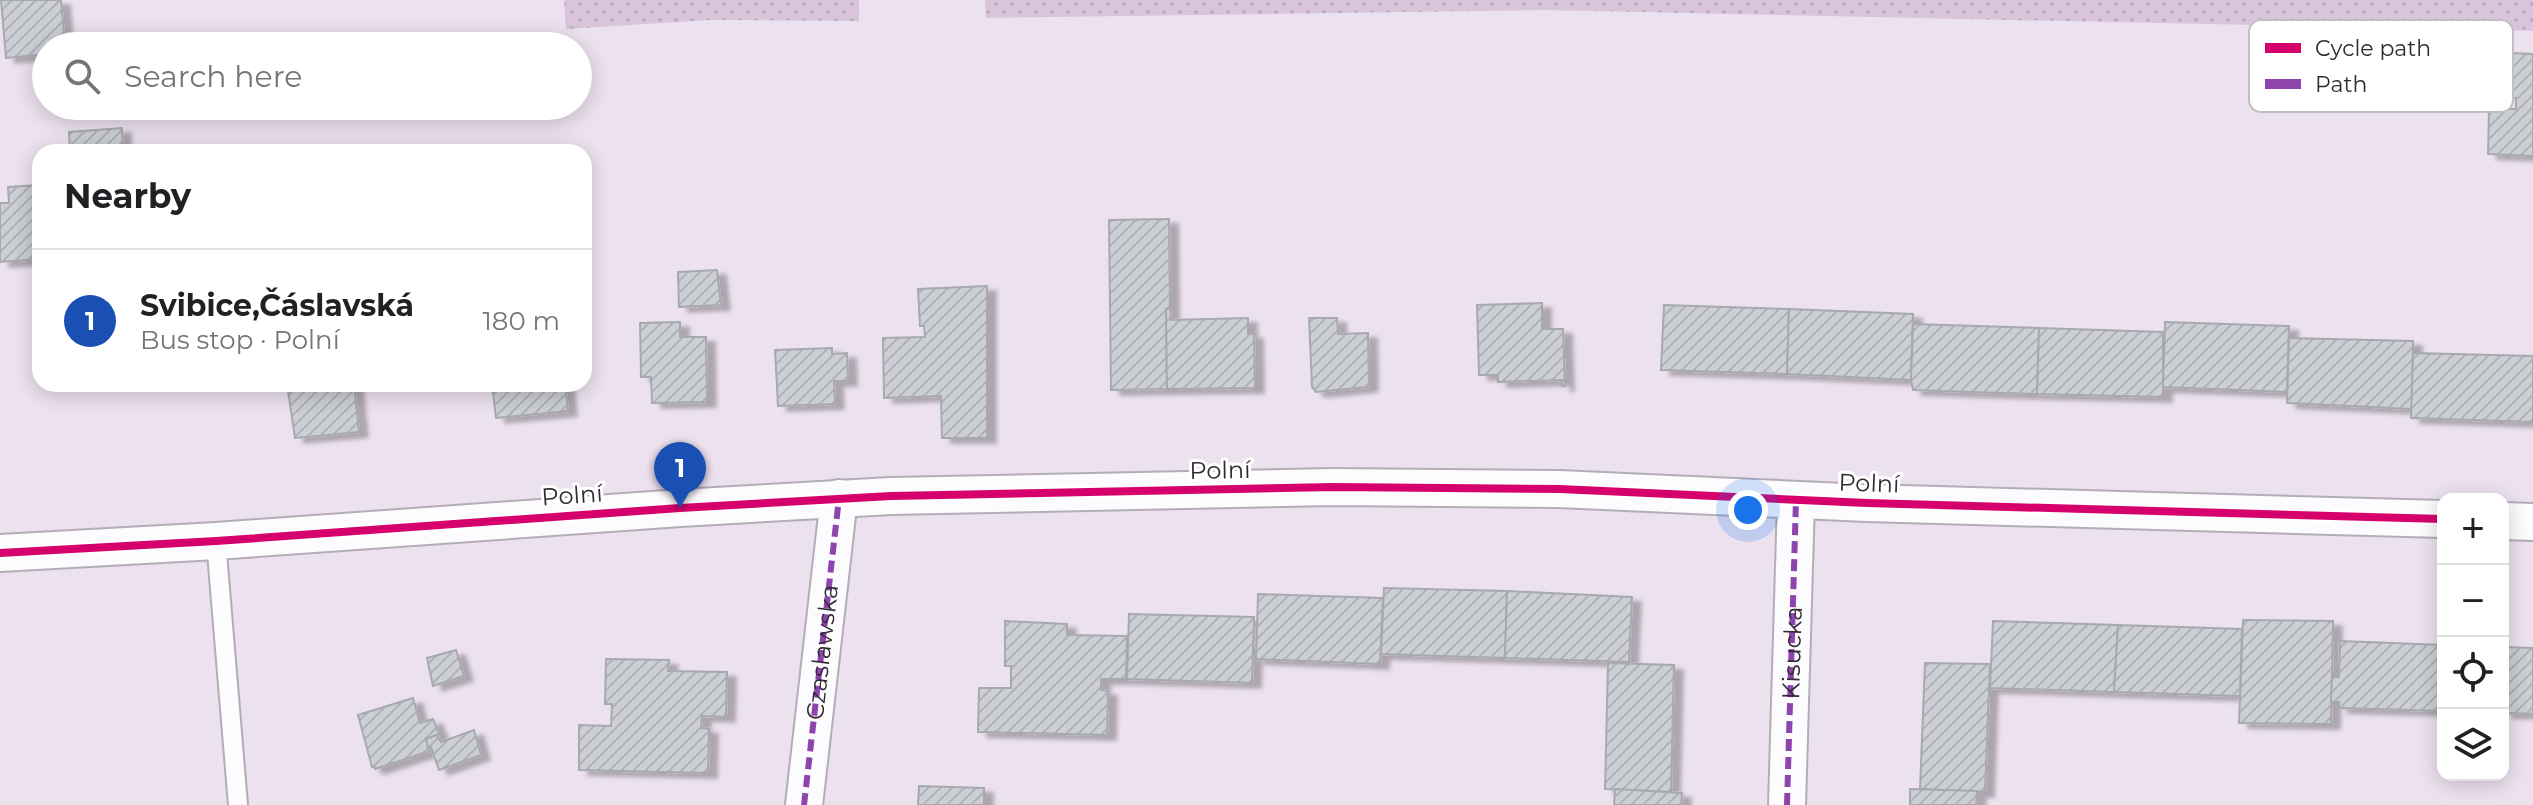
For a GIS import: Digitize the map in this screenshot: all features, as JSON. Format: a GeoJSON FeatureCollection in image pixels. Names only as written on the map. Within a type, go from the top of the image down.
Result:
{"type":"FeatureCollection","features":[{"type":"Feature","properties":{"kind":"street","name":"Polní"},"geometry":{"type":"LineString","coordinates":[[0,553],[839,498],[1348,487],[1559,489],[1796,500],[2437,519]]}},
{"type":"Feature","properties":{"kind":"street","name":"Czaslawska"},"geometry":{"type":"LineString","coordinates":[[804,805],[839,498]]}},
{"type":"Feature","properties":{"kind":"street","name":"Kisucka"},"geometry":{"type":"LineString","coordinates":[[1787,805],[1796,500]]}},
{"type":"Feature","properties":{"kind":"street"},"geometry":{"type":"LineString","coordinates":[[2509,521],[2533,522]]}},
{"type":"Feature","properties":{"kind":"lane"},"geometry":{"type":"LineString","coordinates":[[216,541],[238,805]]}},
{"type":"Feature","properties":{"kind":"shaded area"},"geometry":{"type":"Polygon","coordinates":[[[564,0],[859,0],[859,21],[710,20],[566,29],[564,0]]]}},
{"type":"Feature","properties":{"kind":"shaded area"},"geometry":{"type":"Polygon","coordinates":[[[985,0],[2533,0],[2533,31],[2513,31],[2513,20],[2249,20],[2249,25],[1546,10],[986,18],[985,0]]]}},
{"type":"Feature","properties":{"kind":"building"},"geometry":{"type":"Polygon","coordinates":[[[1,0],[61,0],[64,32],[32,32],[32,55],[6,58],[1,0]]]}},
{"type":"Feature","properties":{"kind":"building"},"geometry":{"type":"Polygon","coordinates":[[[2513,53],[2533,54],[2533,156],[2488,154],[2489,112],[2513,112],[2516,98],[2513,98],[2513,53]]]}},
{"type":"Feature","properties":{"kind":"building"},"geometry":{"type":"Polygon","coordinates":[[[122,128],[123,144],[70,144],[69,132],[122,128]]]}},
{"type":"Feature","properties":{"kind":"building"},"geometry":{"type":"Polygon","coordinates":[[[32,185],[32,260],[0,262],[0,203],[9,203],[8,187],[32,185]]]}},
{"type":"Feature","properties":{"kind":"building"},"geometry":{"type":"Polygon","coordinates":[[[1169,219],[1167,389],[1111,390],[1109,220],[1169,219]]]}},
{"type":"Feature","properties":{"kind":"building"},"geometry":{"type":"Polygon","coordinates":[[[717,270],[721,305],[679,307],[678,272],[717,270]]]}},
{"type":"Feature","properties":{"kind":"building"},"geometry":{"type":"Polygon","coordinates":[[[987,286],[987,438],[942,438],[941,396],[884,398],[883,338],[925,337],[924,326],[920,326],[918,289],[987,286]]]}},
{"type":"Feature","properties":{"kind":"building"},"geometry":{"type":"Polygon","coordinates":[[[1542,303],[1542,329],[1563,329],[1565,386],[1562,386],[1562,380],[1498,382],[1498,375],[1479,375],[1477,305],[1542,303]]]}},
{"type":"Feature","properties":{"kind":"building"},"geometry":{"type":"Polygon","coordinates":[[[1664,305],[1789,309],[1787,374],[1661,370],[1664,305]]]}},
{"type":"Feature","properties":{"kind":"building"},"geometry":{"type":"Polygon","coordinates":[[[1170,308],[1171,320],[1248,318],[1248,334],[1254,334],[1255,388],[1167,389],[1166,309],[1170,308]]]}},
{"type":"Feature","properties":{"kind":"building"},"geometry":{"type":"Polygon","coordinates":[[[1789,309],[1913,314],[1911,380],[1787,374],[1789,309]]]}},
{"type":"Feature","properties":{"kind":"building"},"geometry":{"type":"Polygon","coordinates":[[[1309,318],[1337,318],[1338,334],[1368,333],[1367,387],[1316,392],[1312,387],[1309,318]]]}},
{"type":"Feature","properties":{"kind":"building"},"geometry":{"type":"Polygon","coordinates":[[[680,322],[680,337],[706,337],[707,402],[652,403],[651,377],[641,377],[640,323],[680,322]]]}},
{"type":"Feature","properties":{"kind":"building"},"geometry":{"type":"Polygon","coordinates":[[[2165,322],[2289,326],[2287,392],[2163,387],[2165,322]]]}},
{"type":"Feature","properties":{"kind":"building"},"geometry":{"type":"Polygon","coordinates":[[[1913,324],[2039,328],[2037,394],[1913,390],[1913,324]]]}},
{"type":"Feature","properties":{"kind":"building"},"geometry":{"type":"Polygon","coordinates":[[[2039,328],[2163,332],[2163,397],[2037,394],[2039,328]]]}},
{"type":"Feature","properties":{"kind":"building"},"geometry":{"type":"Polygon","coordinates":[[[2289,338],[2413,341],[2412,409],[2287,403],[2289,338]]]}},
{"type":"Feature","properties":{"kind":"building"},"geometry":{"type":"Polygon","coordinates":[[[832,348],[832,354],[847,353],[848,381],[834,381],[835,404],[778,406],[775,350],[832,348]]]}},
{"type":"Feature","properties":{"kind":"building"},"geometry":{"type":"Polygon","coordinates":[[[2413,353],[2533,356],[2533,422],[2411,418],[2413,353]]]}},
{"type":"Feature","properties":{"kind":"building"},"geometry":{"type":"Polygon","coordinates":[[[288,392],[355,392],[359,432],[295,438],[288,392]]]}},
{"type":"Feature","properties":{"kind":"building"},"geometry":{"type":"Polygon","coordinates":[[[493,392],[566,392],[568,411],[496,418],[493,392]]]}},
{"type":"Feature","properties":{"kind":"building"},"geometry":{"type":"Polygon","coordinates":[[[1384,588],[1507,591],[1505,658],[1381,654],[1384,588]]]}},
{"type":"Feature","properties":{"kind":"building"},"geometry":{"type":"Polygon","coordinates":[[[1507,591],[1632,597],[1629,662],[1505,658],[1507,591]]]}},
{"type":"Feature","properties":{"kind":"building"},"geometry":{"type":"Polygon","coordinates":[[[1258,594],[1383,598],[1380,664],[1256,659],[1258,594]]]}},
{"type":"Feature","properties":{"kind":"building"},"geometry":{"type":"Polygon","coordinates":[[[1129,614],[1254,617],[1252,683],[1127,679],[1129,614]]]}},
{"type":"Feature","properties":{"kind":"building"},"geometry":{"type":"Polygon","coordinates":[[[2243,620],[2333,621],[2331,724],[2239,723],[2243,620]]]}},
{"type":"Feature","properties":{"kind":"building"},"geometry":{"type":"Polygon","coordinates":[[[1005,621],[1067,624],[1067,635],[1127,636],[1126,679],[1101,679],[1101,690],[1108,691],[1107,735],[978,732],[979,688],[1011,688],[1011,666],[1005,666],[1005,621]]]}},
{"type":"Feature","properties":{"kind":"building"},"geometry":{"type":"Polygon","coordinates":[[[1993,621],[2118,625],[2114,692],[1990,688],[1993,621]]]}},
{"type":"Feature","properties":{"kind":"building"},"geometry":{"type":"Polygon","coordinates":[[[2118,625],[2242,629],[2240,696],[2114,692],[2118,625]]]}},
{"type":"Feature","properties":{"kind":"building"},"geometry":{"type":"Polygon","coordinates":[[[2340,641],[2437,645],[2437,711],[2339,708],[2339,702],[2331,702],[2332,677],[2339,677],[2340,641]]]}},
{"type":"Feature","properties":{"kind":"building"},"geometry":{"type":"Polygon","coordinates":[[[2509,647],[2533,648],[2533,714],[2509,713],[2509,647]]]}},
{"type":"Feature","properties":{"kind":"building"},"geometry":{"type":"Polygon","coordinates":[[[456,650],[464,676],[433,686],[427,658],[456,650]]]}},
{"type":"Feature","properties":{"kind":"building"},"geometry":{"type":"Polygon","coordinates":[[[606,659],[669,660],[668,671],[727,672],[726,717],[702,716],[701,728],[709,729],[708,773],[579,770],[579,725],[611,726],[612,704],[605,704],[606,659]]]}},
{"type":"Feature","properties":{"kind":"building"},"geometry":{"type":"Polygon","coordinates":[[[1608,663],[1674,665],[1671,792],[1605,789],[1608,663]]]}},
{"type":"Feature","properties":{"kind":"building"},"geometry":{"type":"Polygon","coordinates":[[[1925,663],[1990,664],[1985,792],[1920,789],[1925,663]]]}},
{"type":"Feature","properties":{"kind":"building"},"geometry":{"type":"Polygon","coordinates":[[[413,698],[420,723],[433,719],[439,734],[426,739],[430,751],[375,769],[358,715],[413,698]]]}},
{"type":"Feature","properties":{"kind":"building"},"geometry":{"type":"Polygon","coordinates":[[[474,730],[481,755],[439,770],[426,739],[437,735],[441,742],[474,730]]]}},
{"type":"Feature","properties":{"kind":"building"},"geometry":{"type":"Polygon","coordinates":[[[919,786],[984,788],[984,805],[918,805],[919,786]]]}},
{"type":"Feature","properties":{"kind":"building"},"geometry":{"type":"Polygon","coordinates":[[[1615,789],[1682,793],[1681,805],[1614,805],[1615,789]]]}},
{"type":"Feature","properties":{"kind":"building"},"geometry":{"type":"Polygon","coordinates":[[[1910,789],[1977,791],[1976,805],[1910,805],[1910,789]]]}},
{"type":"Feature","properties":{"kind":"marked path"},"geometry":{"type":"LineString","coordinates":[[804,805],[839,498]]}},
{"type":"Feature","properties":{"kind":"marked path"},"geometry":{"type":"LineString","coordinates":[[1787,805],[1796,500]]}},
{"type":"Feature","properties":{"kind":"cycle path"},"geometry":{"type":"LineString","coordinates":[[0,553],[891,496],[1333,487],[1559,489],[1867,503],[2437,519]]}},
{"type":"Feature","properties":{"kind":"place","name":"Svibice,Čáslavská"},"geometry":{"type":"Point","coordinates":[680,508]}}]}
